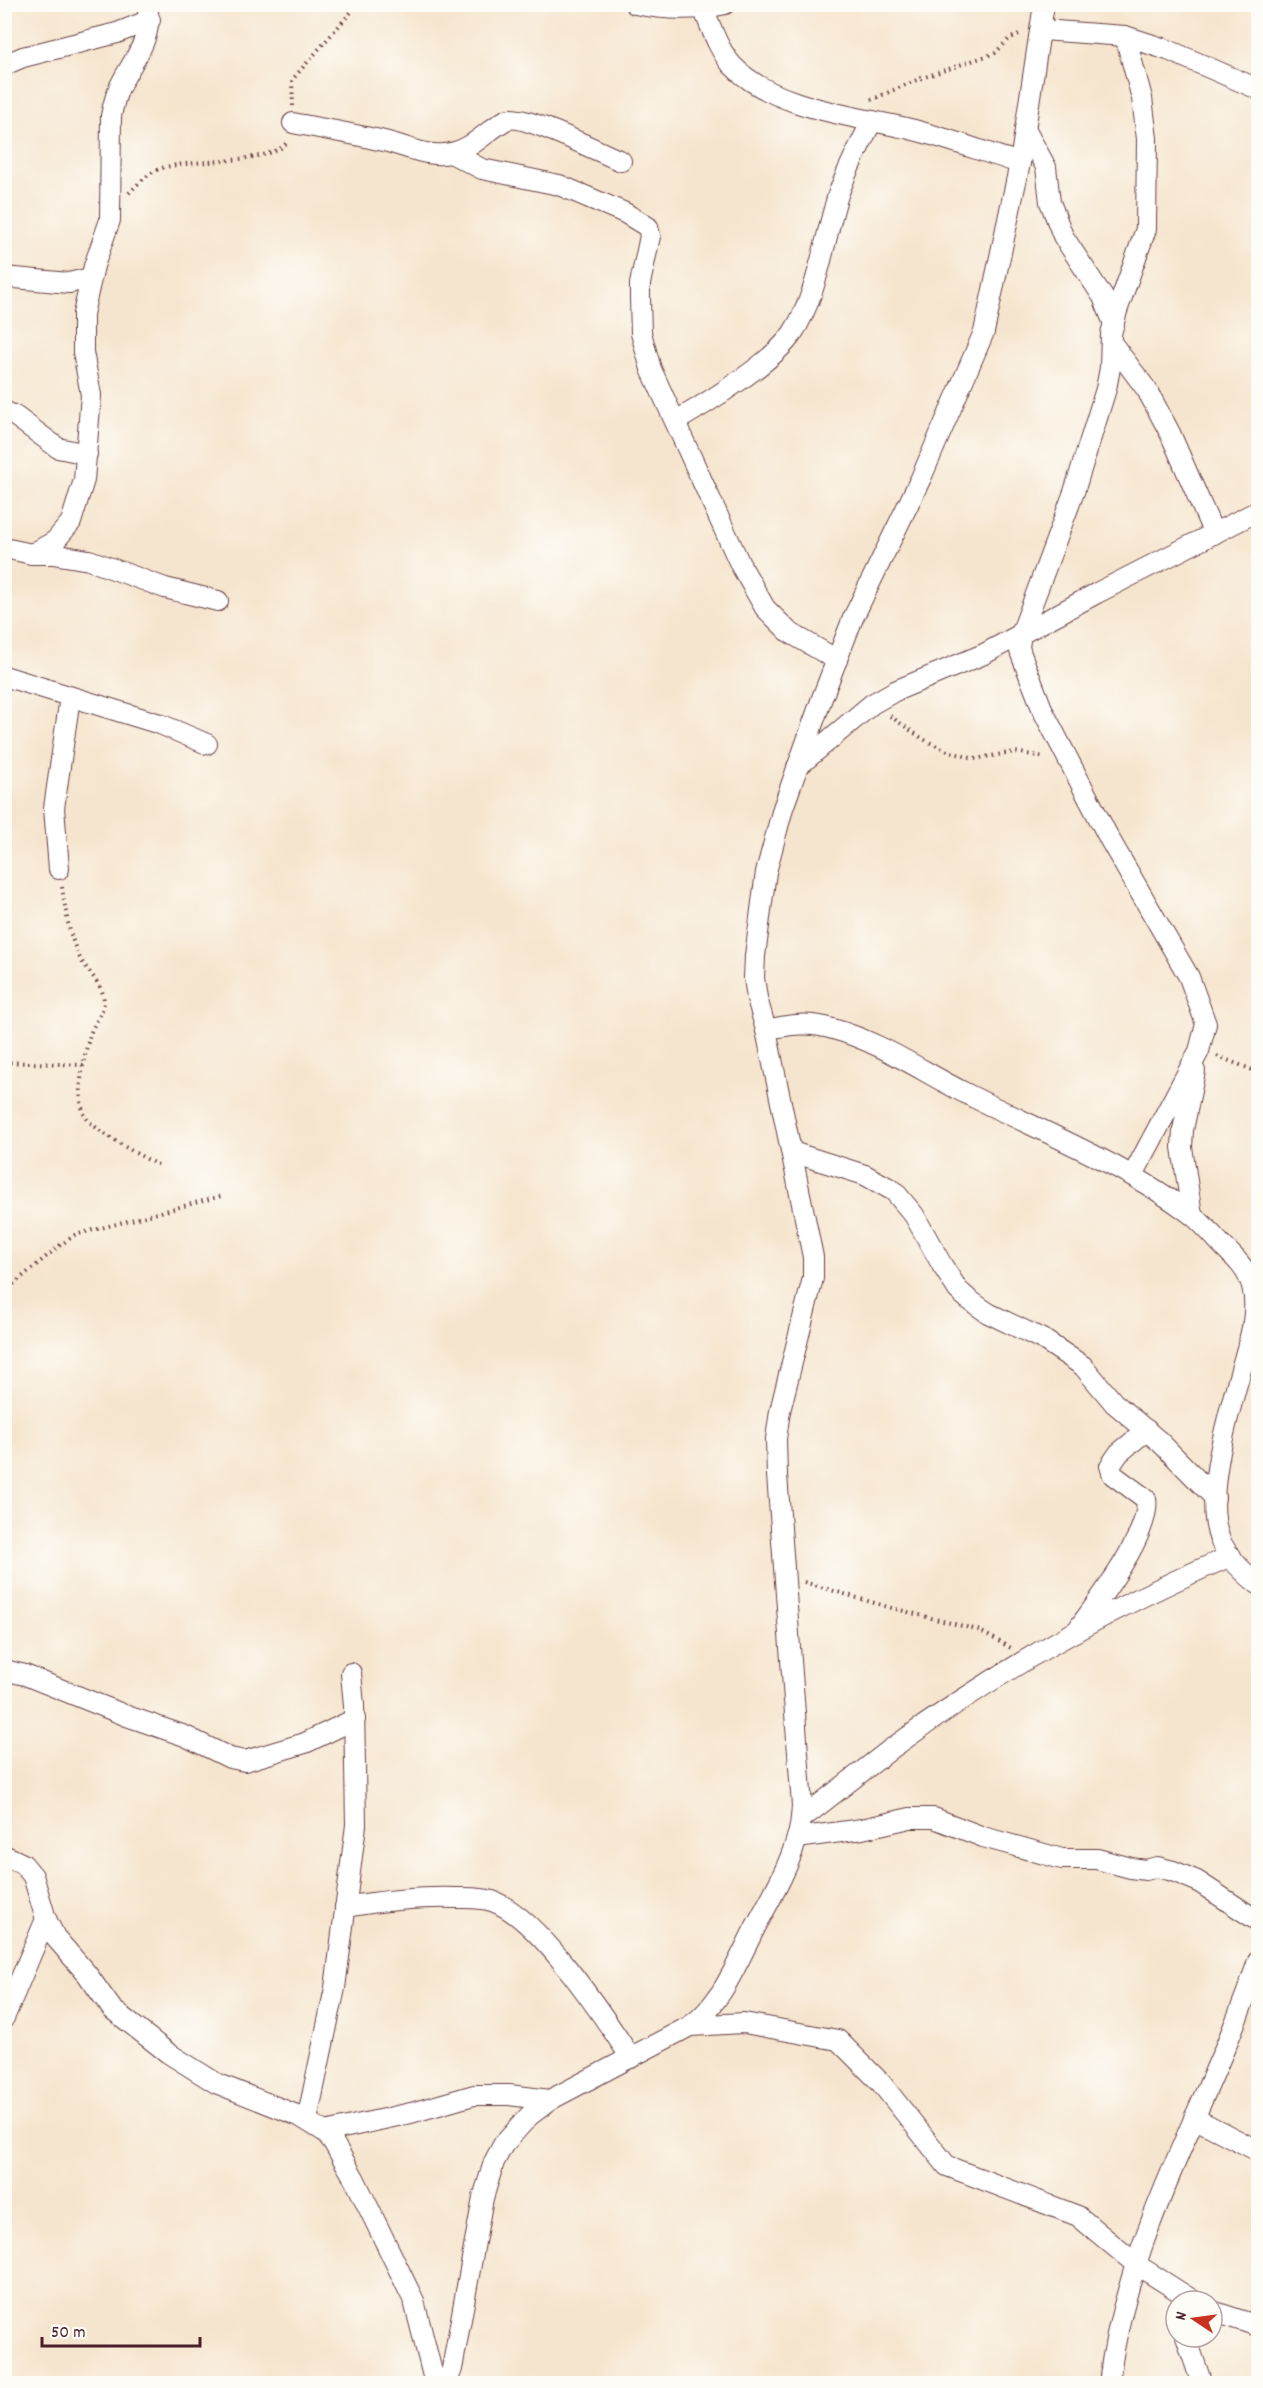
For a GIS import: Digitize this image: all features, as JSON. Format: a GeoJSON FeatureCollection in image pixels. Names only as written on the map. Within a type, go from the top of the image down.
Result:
{"type":"FeatureCollection","features":[{"type":"Feature","properties":{"kind":"street"},"geometry":{"type":"LineString","coordinates":[[635,4],[675,9],[725,4]]}},
{"type":"Feature","properties":{"kind":"street"},"geometry":{"type":"LineString","coordinates":[[703,8],[723,53],[733,66],[775,94],[813,108],[912,130],[1020,163]]}},
{"type":"Feature","properties":{"kind":"street"},"geometry":{"type":"LineString","coordinates":[[4,65],[23,57],[117,33],[148,12]]}},
{"type":"Feature","properties":{"kind":"street"},"geometry":{"type":"LineString","coordinates":[[32,554],[55,541],[71,522],[84,480],[91,395],[82,337],[83,314],[90,278],[108,228],[111,210],[111,116],[120,86],[142,48],[148,12]]}},
{"type":"Feature","properties":{"kind":"street"},"geometry":{"type":"LineString","coordinates":[[446,2384],[452,2369],[483,2198],[494,2162],[503,2145],[516,2130],[550,2100],[580,2082],[690,2026],[701,2017],[718,1996],[735,1968],[781,1879],[799,1828],[795,1695],[776,1439],[780,1411],[813,1278],[813,1257],[766,1030],[759,1011],[754,978],[761,901],[766,872],[783,808],[853,618],[958,397],[984,332],[1020,163],[1043,18],[1125,36],[1168,50],[1258,89]]}},
{"type":"Feature","properties":{"kind":"street"},"geometry":{"type":"LineString","coordinates":[[1125,36],[1142,99],[1147,139],[1146,229],[1123,291],[1112,333],[1109,379],[1103,399],[1074,492],[1021,634],[1019,647],[1029,677],[1070,764],[1110,840],[1189,977],[1206,1024],[1183,1130],[1182,1147],[1192,1215]]}},
{"type":"Feature","properties":{"kind":"street"},"geometry":{"type":"LineString","coordinates":[[293,123],[385,141],[421,152],[451,153],[478,141],[504,121],[514,118],[550,130],[621,161]]}},
{"type":"Feature","properties":{"kind":"street"},"geometry":{"type":"LineString","coordinates":[[676,421],[708,402],[770,357],[792,334],[804,309],[827,240],[837,197],[849,165],[872,121]]}},
{"type":"Feature","properties":{"kind":"street"},"geometry":{"type":"LineString","coordinates":[[1025,129],[1047,167],[1050,202],[1063,236],[1103,297],[1112,333],[1170,433],[1214,534]]}},
{"type":"Feature","properties":{"kind":"street"},"geometry":{"type":"LineString","coordinates":[[451,153],[483,170],[559,185],[625,213],[648,227],[650,236],[640,284],[641,333],[651,369],[740,564],[765,608],[789,632],[837,660]]}},
{"type":"Feature","properties":{"kind":"street"},"geometry":{"type":"LineString","coordinates":[[4,277],[69,283],[90,278]]}},
{"type":"Feature","properties":{"kind":"street"},"geometry":{"type":"LineString","coordinates":[[4,411],[15,416],[58,448],[87,454]]}},
{"type":"Feature","properties":{"kind":"street"},"geometry":{"type":"LineString","coordinates":[[797,767],[872,704],[895,691],[984,654],[1258,511]]}},
{"type":"Feature","properties":{"kind":"street"},"geometry":{"type":"LineString","coordinates":[[4,548],[32,554],[53,554],[89,560],[165,588],[218,601]]}},
{"type":"Feature","properties":{"kind":"street"},"geometry":{"type":"LineString","coordinates":[[4,676],[160,724],[207,744]]}},
{"type":"Feature","properties":{"kind":"street"},"geometry":{"type":"LineString","coordinates":[[59,869],[54,808],[70,697]]}},
{"type":"Feature","properties":{"kind":"street"},"geometry":{"type":"LineString","coordinates":[[766,1030],[791,1024],[810,1024],[848,1034],[891,1052],[944,1083],[1133,1175],[1192,1215],[1252,1273],[1254,1299],[1252,1324],[1221,1443],[1215,1498],[1221,1543],[1258,1584]]}},
{"type":"Feature","properties":{"kind":"street"},"geometry":{"type":"LineString","coordinates":[[1133,1175],[1199,1050]]}},
{"type":"Feature","properties":{"kind":"street"},"geometry":{"type":"LineString","coordinates":[[792,1152],[865,1175],[894,1191],[914,1215],[942,1265],[963,1295],[976,1306],[1044,1340],[1083,1366],[1114,1403],[1147,1430],[1215,1498]]}},
{"type":"Feature","properties":{"kind":"street"},"geometry":{"type":"LineString","coordinates":[[1076,1630],[1117,1574],[1146,1515],[1146,1499],[1113,1475],[1110,1466],[1119,1454],[1147,1430]]}},
{"type":"Feature","properties":{"kind":"street"},"geometry":{"type":"LineString","coordinates":[[799,1828],[892,1749],[1030,1658],[1076,1630],[1134,1600],[1231,1556]]}},
{"type":"Feature","properties":{"kind":"street"},"geometry":{"type":"LineString","coordinates":[[4,1670],[25,1675],[185,1736],[230,1758],[244,1761],[306,1743],[355,1719]]}},
{"type":"Feature","properties":{"kind":"street"},"geometry":{"type":"LineString","coordinates":[[307,2120],[335,1988],[356,1825],[355,1719],[351,1673]]}},
{"type":"Feature","properties":{"kind":"street"},"geometry":{"type":"LineString","coordinates":[[799,1828],[862,1829],[910,1818],[934,1818],[983,1837],[1062,1859],[1097,1859],[1131,1868],[1157,1867],[1173,1871],[1197,1881],[1258,1921]]}},
{"type":"Feature","properties":{"kind":"street"},"geometry":{"type":"LineString","coordinates":[[4,1855],[23,1864],[33,1876],[46,1919],[55,1937],[87,1974],[112,2009],[168,2053],[216,2083],[307,2120],[325,2132],[354,2178],[414,2301],[435,2384]]}},
{"type":"Feature","properties":{"kind":"street"},"geometry":{"type":"LineString","coordinates":[[345,1907],[425,1898],[481,1898],[495,1902],[515,1916],[560,1960],[602,2014],[631,2058]]}},
{"type":"Feature","properties":{"kind":"street"},"geometry":{"type":"LineString","coordinates":[[4,2018],[46,1919]]}},
{"type":"Feature","properties":{"kind":"street"},"geometry":{"type":"LineString","coordinates":[[1109,2384],[1113,2348],[1150,2226],[1258,1961]]}},
{"type":"Feature","properties":{"kind":"street"},"geometry":{"type":"LineString","coordinates":[[690,2026],[744,2023],[838,2040],[881,2083],[947,2166],[1072,2212],[1137,2265],[1172,2289]]}},
{"type":"Feature","properties":{"kind":"street"},"geometry":{"type":"LineString","coordinates":[[325,2132],[411,2113],[474,2095],[509,2095],[550,2100]]}},
{"type":"Feature","properties":{"kind":"street"},"geometry":{"type":"LineString","coordinates":[[1194,2118],[1258,2151]]}},
{"type":"Feature","properties":{"kind":"street"},"geometry":{"type":"LineString","coordinates":[[1224,2315],[1258,2326]]}},
{"type":"Feature","properties":{"kind":"street"},"geometry":{"type":"LineString","coordinates":[[1190,2349],[1202,2384]]}},
{"type":"Feature","properties":{"kind":"path"},"geometry":{"type":"LineString","coordinates":[[111,210],[142,181],[159,169],[196,161],[245,159],[277,152],[286,146],[293,123],[292,80],[358,4]]}},
{"type":"Feature","properties":{"kind":"path"},"geometry":{"type":"LineString","coordinates":[[870,101],[919,79],[995,53],[1010,39],[1043,18]]}},
{"type":"Feature","properties":{"kind":"path"},"geometry":{"type":"LineString","coordinates":[[872,704],[923,739],[962,756],[984,759],[1015,752],[1070,764]]}},
{"type":"Feature","properties":{"kind":"path"},"geometry":{"type":"LineString","coordinates":[[59,869],[65,907],[78,953],[101,988],[104,999],[103,1007],[90,1033],[81,1080],[84,1115],[96,1129],[160,1166]]}},
{"type":"Feature","properties":{"kind":"path"},"geometry":{"type":"LineString","coordinates":[[1199,1050],[1258,1072]]}},
{"type":"Feature","properties":{"kind":"path"},"geometry":{"type":"LineString","coordinates":[[4,1062],[84,1065]]}},
{"type":"Feature","properties":{"kind":"path"},"geometry":{"type":"LineString","coordinates":[[4,1292],[75,1235],[221,1196]]}},
{"type":"Feature","properties":{"kind":"path"},"geometry":{"type":"LineString","coordinates":[[785,1576],[888,1607],[978,1630],[1030,1658]]}}]}
